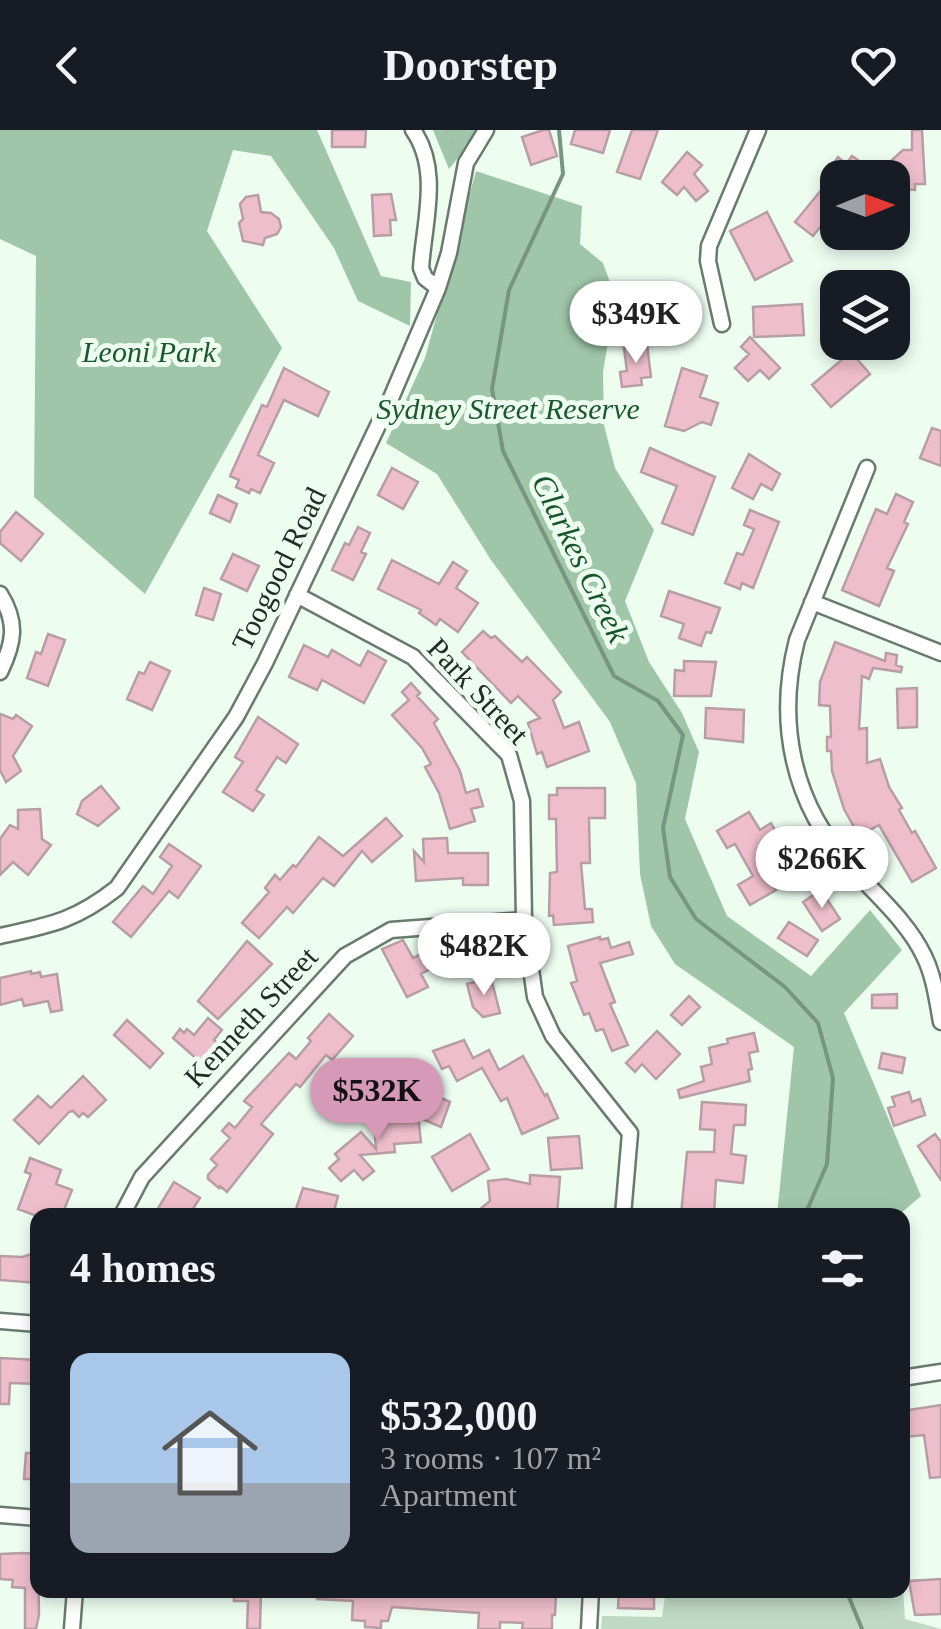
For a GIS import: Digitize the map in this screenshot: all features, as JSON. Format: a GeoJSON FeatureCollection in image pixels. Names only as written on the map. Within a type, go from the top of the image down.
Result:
{"type":"FeatureCollection","features":[{"type":"Feature","properties":{"kind":"street"},"geometry":{"type":"LineString","coordinates":[[413,130],[428,158],[430,177],[421,268],[425,278],[438,288]]}},
{"type":"Feature","properties":{"kind":"street","name":"Toogood Road"},"geometry":{"type":"LineString","coordinates":[[0,936],[66,922],[117,888],[236,717],[391,398],[438,288],[449,253],[466,164],[486,130]]}},
{"type":"Feature","properties":{"kind":"street"},"geometry":{"type":"LineString","coordinates":[[722,324],[708,260],[710,246],[758,130]]}},
{"type":"Feature","properties":{"kind":"street"},"geometry":{"type":"LineString","coordinates":[[866,468],[812,602],[790,670],[787,703],[793,763],[820,829],[914,939],[932,980],[941,1022]]}},
{"type":"Feature","properties":{"kind":"street"},"geometry":{"type":"LineString","coordinates":[[0,594],[10,610],[14,634],[0,672]]}},
{"type":"Feature","properties":{"kind":"street","name":"Park Street"},"geometry":{"type":"LineString","coordinates":[[298,594],[413,658],[509,755],[522,801],[524,920],[535,997],[553,1036],[630,1134],[623,1208]]}},
{"type":"Feature","properties":{"kind":"street"},"geometry":{"type":"LineString","coordinates":[[812,602],[941,653]]}},
{"type":"Feature","properties":{"kind":"street","name":"Kenneth Street"},"geometry":{"type":"LineString","coordinates":[[126,1208],[142,1176],[345,956],[391,930],[524,920]]}},
{"type":"Feature","properties":{"kind":"street"},"geometry":{"type":"LineString","coordinates":[[0,1321],[30,1323]]}},
{"type":"Feature","properties":{"kind":"street"},"geometry":{"type":"LineString","coordinates":[[910,1377],[941,1372]]}},
{"type":"Feature","properties":{"kind":"street"},"geometry":{"type":"LineString","coordinates":[[0,1515],[30,1517]]}},
{"type":"Feature","properties":{"kind":"street"},"geometry":{"type":"LineString","coordinates":[[72,1629],[74,1598]]}},
{"type":"Feature","properties":{"kind":"street"},"geometry":{"type":"LineString","coordinates":[[589,1629],[590,1598]]}},
{"type":"Feature","properties":{"kind":"path"},"geometry":{"type":"LineString","coordinates":[[445,130],[466,164]]}},
{"type":"Feature","properties":{"kind":"green space","name":"Leoni Park"},"geometry":{"type":"Polygon","coordinates":[[[0,130],[317,130],[381,276],[411,282],[410,326],[358,301],[334,248],[271,156],[233,150],[207,231],[282,348],[145,594],[34,497],[36,256],[0,239],[0,130]]]}},
{"type":"Feature","properties":{"kind":"green space"},"geometry":{"type":"Polygon","coordinates":[[[433,130],[480,130],[449,169],[433,130]]]}},
{"type":"Feature","properties":{"kind":"green space","name":"Sydney Street Reserve"},"geometry":{"type":"Polygon","coordinates":[[[476,171],[582,206],[580,244],[603,263],[622,315],[608,342],[603,372],[604,425],[615,468],[654,530],[625,601],[649,662],[682,713],[699,752],[685,819],[727,916],[811,976],[870,910],[902,950],[844,1013],[921,1196],[907,1208],[778,1208],[794,1047],[675,964],[651,926],[640,874],[636,783],[610,722],[491,560],[437,474],[386,443],[425,358],[476,171]]]}},
{"type":"Feature","properties":{"kind":"green space"},"geometry":{"type":"Polygon","coordinates":[[[665,1598],[904,1598],[905,1619],[941,1629],[601,1629],[602,1616],[662,1617],[665,1598]]]}},
{"type":"Feature","properties":{"kind":"building"},"geometry":{"type":"Polygon","coordinates":[[[332,130],[366,130],[365,147],[332,147],[332,130]]]}},
{"type":"Feature","properties":{"kind":"building"},"geometry":{"type":"Polygon","coordinates":[[[549,130],[557,156],[531,165],[522,137],[549,130]]]}},
{"type":"Feature","properties":{"kind":"building"},"geometry":{"type":"Polygon","coordinates":[[[575,130],[610,130],[603,153],[571,144],[575,130]]]}},
{"type":"Feature","properties":{"kind":"building"},"geometry":{"type":"Polygon","coordinates":[[[632,130],[658,130],[640,179],[617,172],[632,130]]]}},
{"type":"Feature","properties":{"kind":"building"},"geometry":{"type":"Polygon","coordinates":[[[912,130],[922,130],[925,184],[915,184],[915,190],[910,190],[910,160],[892,160],[903,150],[912,150],[912,130]]]}},
{"type":"Feature","properties":{"kind":"building"},"geometry":{"type":"Polygon","coordinates":[[[687,152],[702,165],[694,174],[708,191],[696,201],[684,187],[677,195],[662,182],[687,152]]]}},
{"type":"Feature","properties":{"kind":"building"},"geometry":{"type":"Polygon","coordinates":[[[820,192],[820,227],[813,236],[795,222],[820,192]]]}},
{"type":"Feature","properties":{"kind":"building"},"geometry":{"type":"Polygon","coordinates":[[[391,194],[396,220],[390,220],[391,235],[374,236],[372,195],[391,194]]]}},
{"type":"Feature","properties":{"kind":"building"},"geometry":{"type":"Polygon","coordinates":[[[258,195],[261,212],[279,219],[281,227],[277,234],[265,238],[263,245],[243,241],[239,223],[243,219],[240,204],[246,197],[258,195]]]}},
{"type":"Feature","properties":{"kind":"building"},"geometry":{"type":"Polygon","coordinates":[[[767,212],[792,261],[755,280],[730,231],[767,212]]]}},
{"type":"Feature","properties":{"kind":"building"},"geometry":{"type":"Polygon","coordinates":[[[802,304],[804,335],[754,337],[753,307],[802,304]]]}},
{"type":"Feature","properties":{"kind":"building"},"geometry":{"type":"Polygon","coordinates":[[[750,337],[780,368],[769,379],[760,370],[748,381],[735,368],[749,354],[741,347],[750,337]]]}},
{"type":"Feature","properties":{"kind":"building"},"geometry":{"type":"Polygon","coordinates":[[[647,345],[651,377],[641,378],[642,385],[622,387],[620,372],[627,371],[624,348],[647,345]]]}},
{"type":"Feature","properties":{"kind":"building"},"geometry":{"type":"Polygon","coordinates":[[[842,360],[858,360],[870,374],[831,407],[812,385],[842,360]]]}},
{"type":"Feature","properties":{"kind":"building"},"geometry":{"type":"Polygon","coordinates":[[[284,368],[329,392],[318,416],[284,400],[258,455],[274,463],[260,493],[251,489],[249,493],[236,487],[239,480],[230,476],[262,405],[267,407],[284,368]]]}},
{"type":"Feature","properties":{"kind":"building"},"geometry":{"type":"Polygon","coordinates":[[[682,368],[707,376],[700,397],[718,403],[711,425],[702,422],[684,431],[665,426],[682,368]]]}},
{"type":"Feature","properties":{"kind":"building"},"geometry":{"type":"Polygon","coordinates":[[[932,428],[941,431],[941,466],[920,458],[932,428]]]}},
{"type":"Feature","properties":{"kind":"building"},"geometry":{"type":"Polygon","coordinates":[[[650,448],[715,477],[693,535],[662,523],[677,486],[641,472],[650,448]]]}},
{"type":"Feature","properties":{"kind":"building"},"geometry":{"type":"Polygon","coordinates":[[[749,454],[780,474],[772,490],[761,484],[753,499],[732,488],[749,454]]]}},
{"type":"Feature","properties":{"kind":"building"},"geometry":{"type":"Polygon","coordinates":[[[392,468],[418,482],[403,509],[378,495],[392,468]]]}},
{"type":"Feature","properties":{"kind":"building"},"geometry":{"type":"Polygon","coordinates":[[[896,494],[913,502],[904,522],[908,524],[887,568],[894,571],[879,606],[842,590],[876,509],[887,514],[896,494]]]}},
{"type":"Feature","properties":{"kind":"building"},"geometry":{"type":"Polygon","coordinates":[[[218,495],[237,504],[230,522],[210,513],[218,495]]]}},
{"type":"Feature","properties":{"kind":"building"},"geometry":{"type":"Polygon","coordinates":[[[750,510],[779,522],[753,588],[742,583],[740,589],[725,583],[737,553],[743,555],[754,529],[744,525],[750,510]]]}},
{"type":"Feature","properties":{"kind":"building"},"geometry":{"type":"Polygon","coordinates":[[[16,512],[43,534],[21,561],[0,543],[0,532],[16,512]]]}},
{"type":"Feature","properties":{"kind":"building"},"geometry":{"type":"Polygon","coordinates":[[[358,527],[370,533],[361,552],[366,554],[353,580],[332,570],[358,527]]]}},
{"type":"Feature","properties":{"kind":"building"},"geometry":{"type":"Polygon","coordinates":[[[233,554],[259,566],[247,591],[221,579],[233,554]]]}},
{"type":"Feature","properties":{"kind":"building"},"geometry":{"type":"Polygon","coordinates":[[[392,560],[439,584],[453,562],[467,571],[456,588],[478,603],[458,632],[440,619],[436,625],[419,613],[421,610],[378,589],[392,560]]]}},
{"type":"Feature","properties":{"kind":"building"},"geometry":{"type":"Polygon","coordinates":[[[204,588],[221,594],[213,620],[196,615],[204,588]]]}},
{"type":"Feature","properties":{"kind":"building"},"geometry":{"type":"Polygon","coordinates":[[[669,591],[720,608],[711,633],[706,632],[701,646],[679,638],[684,624],[661,616],[669,591]]]}},
{"type":"Feature","properties":{"kind":"building"},"geometry":{"type":"Polygon","coordinates":[[[483,631],[491,638],[495,636],[522,662],[527,657],[561,692],[553,700],[564,728],[579,722],[589,751],[547,767],[542,752],[537,754],[528,723],[540,718],[518,696],[511,703],[462,652],[483,631]]]}},
{"type":"Feature","properties":{"kind":"building"},"geometry":{"type":"Polygon","coordinates":[[[48,634],[65,640],[48,686],[27,678],[36,652],[41,654],[48,634]]]}},
{"type":"Feature","properties":{"kind":"building"},"geometry":{"type":"Polygon","coordinates":[[[835,642],[885,661],[886,653],[897,655],[896,665],[902,667],[901,672],[873,668],[869,679],[862,676],[859,729],[867,728],[867,763],[880,759],[889,787],[902,808],[899,810],[936,868],[912,882],[879,825],[859,836],[844,809],[832,771],[831,751],[827,751],[827,737],[831,737],[830,706],[819,705],[820,682],[835,642]]]}},
{"type":"Feature","properties":{"kind":"building"},"geometry":{"type":"Polygon","coordinates":[[[304,645],[328,657],[332,650],[360,666],[368,651],[386,661],[364,703],[322,680],[317,690],[289,677],[304,645]]]}},
{"type":"Feature","properties":{"kind":"building"},"geometry":{"type":"Polygon","coordinates":[[[684,661],[716,662],[711,696],[674,696],[675,670],[684,671],[684,661]]]}},
{"type":"Feature","properties":{"kind":"building"},"geometry":{"type":"Polygon","coordinates":[[[150,662],[170,671],[152,710],[127,699],[139,672],[144,674],[150,662]]]}},
{"type":"Feature","properties":{"kind":"building"},"geometry":{"type":"Polygon","coordinates":[[[411,683],[438,719],[434,723],[460,771],[466,793],[478,789],[483,806],[471,809],[475,821],[450,829],[439,793],[425,767],[431,764],[392,715],[409,700],[402,692],[411,683]]]}},
{"type":"Feature","properties":{"kind":"building"},"geometry":{"type":"Polygon","coordinates":[[[917,688],[917,727],[898,728],[897,689],[917,688]]]}},
{"type":"Feature","properties":{"kind":"building"},"geometry":{"type":"Polygon","coordinates":[[[706,708],[744,710],[743,742],[705,738],[706,708]]]}},
{"type":"Feature","properties":{"kind":"building"},"geometry":{"type":"Polygon","coordinates":[[[0,714],[13,719],[16,715],[32,726],[13,756],[21,771],[6,782],[0,770],[0,714]]]}},
{"type":"Feature","properties":{"kind":"building"},"geometry":{"type":"Polygon","coordinates":[[[258,717],[298,744],[286,763],[277,757],[256,790],[264,795],[253,811],[223,792],[243,762],[235,757],[258,717]]]}},
{"type":"Feature","properties":{"kind":"building"},"geometry":{"type":"Polygon","coordinates":[[[101,786],[119,808],[98,826],[77,814],[82,801],[101,786]]]}},
{"type":"Feature","properties":{"kind":"building"},"geometry":{"type":"Polygon","coordinates":[[[557,788],[605,788],[605,818],[589,818],[590,863],[581,863],[585,909],[592,909],[593,922],[554,925],[553,915],[549,916],[550,873],[557,872],[556,819],[549,819],[549,795],[557,795],[557,788]]]}},
{"type":"Feature","properties":{"kind":"building"},"geometry":{"type":"Polygon","coordinates":[[[40,809],[42,839],[51,845],[28,875],[13,862],[0,875],[0,839],[10,825],[18,829],[18,810],[40,809]]]}},
{"type":"Feature","properties":{"kind":"building"},"geometry":{"type":"Polygon","coordinates":[[[749,812],[760,830],[771,823],[782,843],[757,858],[776,890],[750,905],[738,885],[753,876],[735,844],[727,848],[717,831],[749,812]]]}},
{"type":"Feature","properties":{"kind":"building"},"geometry":{"type":"Polygon","coordinates":[[[386,818],[402,836],[372,862],[362,851],[334,886],[323,878],[293,913],[287,907],[259,938],[242,923],[269,892],[265,888],[275,875],[280,880],[293,865],[296,867],[319,837],[343,856],[386,818]]]}},
{"type":"Feature","properties":{"kind":"building"},"geometry":{"type":"Polygon","coordinates":[[[447,838],[448,853],[488,853],[488,885],[463,885],[463,878],[416,881],[414,851],[424,862],[423,839],[447,838]]]}},
{"type":"Feature","properties":{"kind":"building"},"geometry":{"type":"Polygon","coordinates":[[[169,844],[201,866],[178,898],[169,891],[131,937],[113,922],[143,886],[153,894],[172,866],[160,857],[169,844]]]}},
{"type":"Feature","properties":{"kind":"building"},"geometry":{"type":"Polygon","coordinates":[[[821,890],[840,919],[822,931],[803,902],[821,890]]]}},
{"type":"Feature","properties":{"kind":"building"},"geometry":{"type":"Polygon","coordinates":[[[789,922],[818,940],[807,956],[778,938],[789,922]]]}},
{"type":"Feature","properties":{"kind":"building"},"geometry":{"type":"Polygon","coordinates":[[[608,938],[611,948],[629,942],[633,954],[600,963],[615,1002],[610,1004],[628,1045],[612,1051],[603,1029],[596,1031],[589,1013],[584,1015],[571,983],[577,981],[568,946],[608,938]]]}},
{"type":"Feature","properties":{"kind":"building"},"geometry":{"type":"Polygon","coordinates":[[[403,940],[413,958],[421,954],[430,969],[421,974],[428,987],[407,997],[382,949],[403,940]]]}},
{"type":"Feature","properties":{"kind":"building"},"geometry":{"type":"Polygon","coordinates":[[[247,941],[272,964],[218,1019],[198,1001],[247,941]]]}},
{"type":"Feature","properties":{"kind":"building"},"geometry":{"type":"Polygon","coordinates":[[[40,972],[41,977],[57,974],[62,1010],[51,1012],[48,1001],[24,1006],[22,999],[0,1005],[0,978],[40,972]]]}},
{"type":"Feature","properties":{"kind":"building"},"geometry":{"type":"Polygon","coordinates":[[[491,978],[500,1013],[483,1017],[473,1007],[467,984],[491,978]]]}},
{"type":"Feature","properties":{"kind":"building"},"geometry":{"type":"Polygon","coordinates":[[[897,994],[897,1008],[872,1008],[872,995],[897,994]]]}},
{"type":"Feature","properties":{"kind":"building"},"geometry":{"type":"Polygon","coordinates":[[[689,996],[700,1007],[682,1025],[671,1015],[689,996]]]}},
{"type":"Feature","properties":{"kind":"building"},"geometry":{"type":"Polygon","coordinates":[[[329,1014],[353,1036],[332,1060],[326,1055],[300,1087],[296,1084],[261,1124],[273,1134],[227,1192],[219,1188],[208,1175],[217,1165],[211,1159],[230,1138],[222,1131],[229,1123],[235,1128],[252,1107],[244,1101],[289,1053],[296,1059],[329,1014]]]}},
{"type":"Feature","properties":{"kind":"building"},"geometry":{"type":"Polygon","coordinates":[[[208,1018],[222,1030],[214,1040],[218,1044],[209,1054],[216,1060],[208,1069],[173,1038],[180,1029],[194,1035],[208,1018]]]}},
{"type":"Feature","properties":{"kind":"building"},"geometry":{"type":"Polygon","coordinates":[[[127,1020],[163,1053],[150,1068],[114,1035],[127,1020]]]}},
{"type":"Feature","properties":{"kind":"building"},"geometry":{"type":"Polygon","coordinates":[[[657,1031],[680,1054],[656,1079],[642,1064],[635,1072],[626,1063],[657,1031]]]}},
{"type":"Feature","properties":{"kind":"building"},"geometry":{"type":"Polygon","coordinates":[[[754,1033],[758,1051],[749,1053],[750,1081],[680,1098],[678,1090],[704,1081],[701,1067],[712,1064],[709,1048],[754,1033]]]}},
{"type":"Feature","properties":{"kind":"building"},"geometry":{"type":"Polygon","coordinates":[[[464,1040],[473,1058],[489,1050],[499,1070],[523,1056],[558,1118],[522,1134],[507,1098],[501,1101],[482,1068],[457,1081],[449,1066],[442,1069],[433,1051],[464,1040]]]}},
{"type":"Feature","properties":{"kind":"building"},"geometry":{"type":"Polygon","coordinates":[[[882,1053],[905,1058],[902,1073],[879,1068],[882,1053]]]}},
{"type":"Feature","properties":{"kind":"building"},"geometry":{"type":"Polygon","coordinates":[[[83,1076],[106,1100],[88,1117],[69,1112],[39,1144],[14,1120],[38,1096],[51,1108],[83,1076]]]}},
{"type":"Feature","properties":{"kind":"building"},"geometry":{"type":"Polygon","coordinates":[[[909,1092],[912,1102],[920,1099],[925,1115],[894,1126],[888,1108],[895,1106],[892,1097],[909,1092]]]}},
{"type":"Feature","properties":{"kind":"building"},"geometry":{"type":"Polygon","coordinates":[[[431,1093],[450,1102],[441,1127],[420,1118],[431,1093]]]}},
{"type":"Feature","properties":{"kind":"building"},"geometry":{"type":"Polygon","coordinates":[[[702,1102],[746,1105],[745,1125],[734,1125],[731,1154],[746,1156],[743,1183],[716,1180],[714,1208],[682,1208],[687,1152],[714,1152],[715,1130],[700,1129],[702,1102]]]}},
{"type":"Feature","properties":{"kind":"building"},"geometry":{"type":"Polygon","coordinates":[[[397,1109],[397,1116],[418,1115],[421,1142],[394,1144],[395,1152],[360,1155],[374,1171],[363,1180],[354,1170],[341,1181],[329,1168],[339,1159],[335,1154],[361,1132],[376,1149],[373,1111],[397,1109]]]}},
{"type":"Feature","properties":{"kind":"building"},"geometry":{"type":"Polygon","coordinates":[[[470,1134],[489,1169],[452,1191],[432,1157],[470,1134]]]}},
{"type":"Feature","properties":{"kind":"building"},"geometry":{"type":"Polygon","coordinates":[[[935,1134],[941,1142],[941,1180],[918,1146],[935,1134]]]}},
{"type":"Feature","properties":{"kind":"building"},"geometry":{"type":"Polygon","coordinates":[[[579,1136],[582,1168],[551,1170],[548,1138],[579,1136]]]}},
{"type":"Feature","properties":{"kind":"building"},"geometry":{"type":"Polygon","coordinates":[[[30,1158],[61,1170],[56,1184],[72,1190],[65,1208],[30,1208],[30,1214],[18,1209],[31,1174],[25,1172],[30,1158]]]}},
{"type":"Feature","properties":{"kind":"building"},"geometry":{"type":"Polygon","coordinates":[[[530,1175],[560,1177],[558,1208],[482,1208],[490,1201],[488,1181],[506,1179],[530,1184],[530,1175]]]}},
{"type":"Feature","properties":{"kind":"building"},"geometry":{"type":"Polygon","coordinates":[[[174,1182],[200,1198],[194,1208],[158,1208],[174,1182]]]}},
{"type":"Feature","properties":{"kind":"building"},"geometry":{"type":"Polygon","coordinates":[[[303,1188],[338,1196],[335,1208],[296,1208],[303,1188]]]}},
{"type":"Feature","properties":{"kind":"building"},"geometry":{"type":"Polygon","coordinates":[[[30,1254],[30,1282],[0,1280],[0,1256],[30,1254]]]}},
{"type":"Feature","properties":{"kind":"building"},"geometry":{"type":"Polygon","coordinates":[[[0,1358],[30,1360],[30,1384],[10,1383],[9,1404],[0,1404],[0,1358]]]}},
{"type":"Feature","properties":{"kind":"building"},"geometry":{"type":"Polygon","coordinates":[[[941,1405],[941,1477],[930,1478],[924,1435],[910,1436],[910,1410],[941,1405]]]}},
{"type":"Feature","properties":{"kind":"building"},"geometry":{"type":"Polygon","coordinates":[[[26,1453],[30,1453],[30,1479],[24,1479],[26,1453]]]}},
{"type":"Feature","properties":{"kind":"building"},"geometry":{"type":"Polygon","coordinates":[[[0,1554],[30,1554],[30,1598],[39,1598],[36,1629],[25,1629],[25,1588],[12,1587],[13,1580],[0,1579],[0,1554]]]}},
{"type":"Feature","properties":{"kind":"building"},"geometry":{"type":"Polygon","coordinates":[[[941,1579],[941,1614],[915,1615],[910,1581],[941,1579]]]}},
{"type":"Feature","properties":{"kind":"building"},"geometry":{"type":"Polygon","coordinates":[[[261,1598],[260,1629],[247,1629],[248,1601],[234,1601],[261,1598]]]}},
{"type":"Feature","properties":{"kind":"building"},"geometry":{"type":"Polygon","coordinates":[[[556,1598],[552,1629],[522,1629],[523,1623],[500,1622],[500,1629],[478,1629],[479,1613],[392,1607],[388,1621],[381,1621],[381,1628],[365,1627],[365,1621],[352,1620],[353,1601],[317,1599],[556,1598]]]}},
{"type":"Feature","properties":{"kind":"building"},"geometry":{"type":"Polygon","coordinates":[[[619,1598],[654,1598],[654,1609],[618,1608],[619,1598]]]}},
{"type":"Feature","properties":{"kind":"waterway","name":"Clarkes Creek"},"geometry":{"type":"LineString","coordinates":[[559,130],[563,174],[509,290],[492,389],[503,451],[614,676],[658,701],[683,735],[663,828],[670,877],[696,919],[785,987],[818,1023],[833,1078],[827,1164],[808,1208]]}},
{"type":"Feature","properties":{"kind":"waterway","name":"Clarkes Creek"},"geometry":{"type":"LineString","coordinates":[[849,1598],[862,1629]]}}]}
